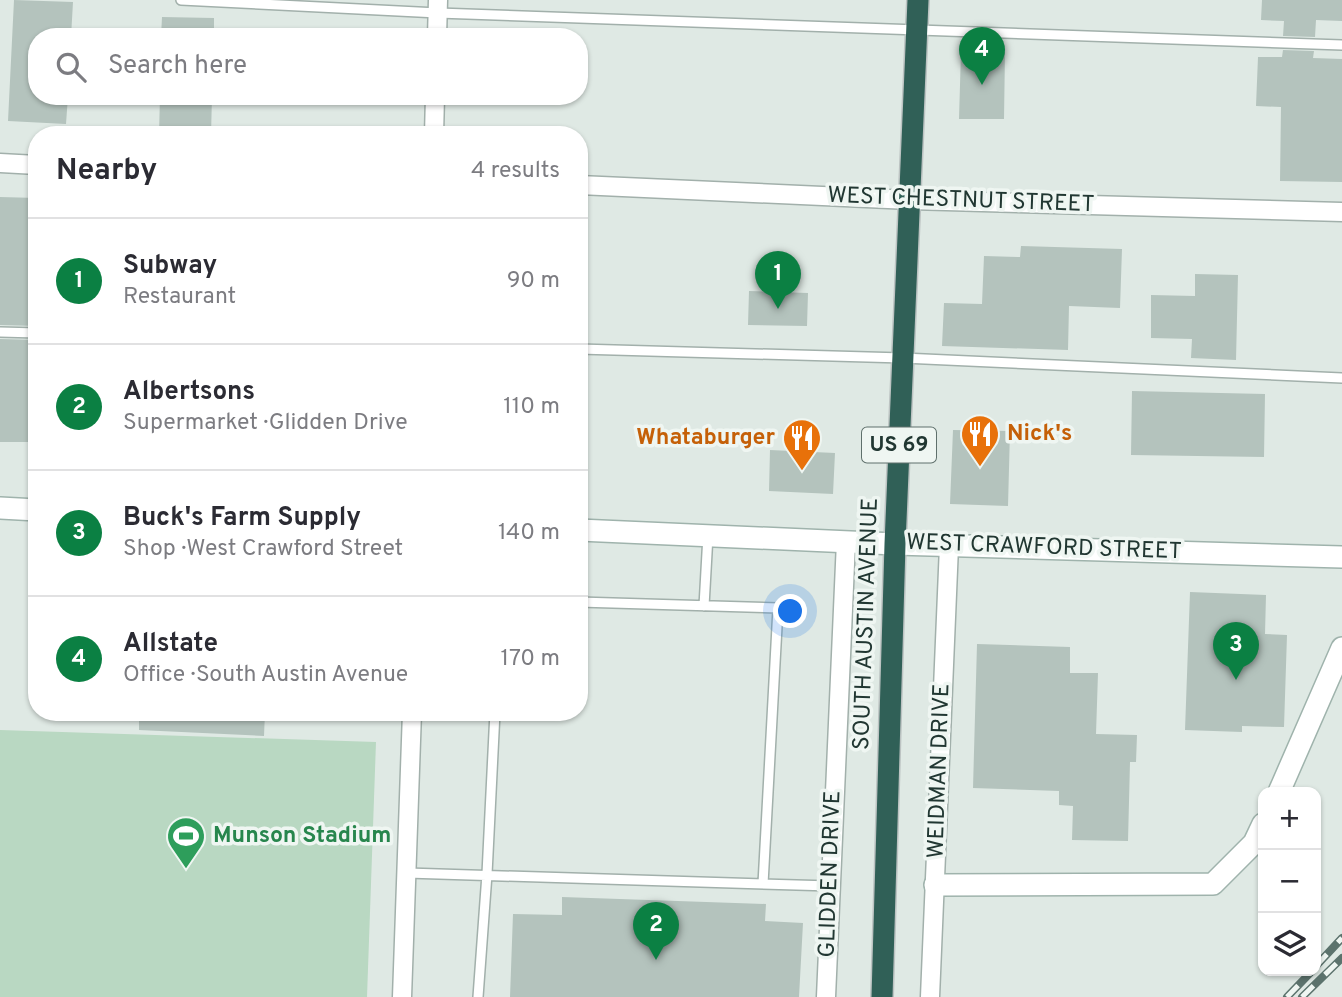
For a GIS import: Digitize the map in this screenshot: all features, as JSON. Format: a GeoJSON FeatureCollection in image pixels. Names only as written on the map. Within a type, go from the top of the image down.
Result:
{"type":"FeatureCollection","features":[{"type":"Feature","properties":{"kind":"highway","name":"SOUTH AUSTIN AVENUE"},"geometry":{"type":"LineString","coordinates":[[882,997],[895,544],[918,0]]}},
{"type":"Feature","properties":{"kind":"street"},"geometry":{"type":"LineString","coordinates":[[437,28],[438,6]]}},
{"type":"Feature","properties":{"kind":"street"},"geometry":{"type":"LineString","coordinates":[[434,126],[435,105]]}},
{"type":"Feature","properties":{"kind":"street"},"geometry":{"type":"LineString","coordinates":[[0,163],[28,165]]}},
{"type":"Feature","properties":{"kind":"street","name":"WEST CHESTNUT STREET"},"geometry":{"type":"LineString","coordinates":[[588,185],[910,200],[1342,212]]}},
{"type":"Feature","properties":{"kind":"street"},"geometry":{"type":"LineString","coordinates":[[0,508],[28,510]]}},
{"type":"Feature","properties":{"kind":"street","name":"WEST CRAWFORD STREET"},"geometry":{"type":"LineString","coordinates":[[588,530],[949,546],[1342,557]]}},
{"type":"Feature","properties":{"kind":"street","name":"GLIDDEN DRIVE"},"geometry":{"type":"LineString","coordinates":[[826,997],[846,541]]}},
{"type":"Feature","properties":{"kind":"street","name":"WEIDMAN DRIVE"},"geometry":{"type":"LineString","coordinates":[[930,997],[949,546]]}},
{"type":"Feature","properties":{"kind":"street"},"geometry":{"type":"LineString","coordinates":[[1281,787],[1342,648]]}},
{"type":"Feature","properties":{"kind":"street"},"geometry":{"type":"LineString","coordinates":[[402,997],[412,721]]}},
{"type":"Feature","properties":{"kind":"street"},"geometry":{"type":"LineString","coordinates":[[935,885],[1213,884],[1254,843],[1258,835]]}},
{"type":"Feature","properties":{"kind":"lane"},"geometry":{"type":"LineString","coordinates":[[181,0],[438,6],[916,31],[1342,45]]}},
{"type":"Feature","properties":{"kind":"lane"},"geometry":{"type":"LineString","coordinates":[[0,332],[28,333]]}},
{"type":"Feature","properties":{"kind":"lane"},"geometry":{"type":"LineString","coordinates":[[588,349],[903,358],[1342,378]]}},
{"type":"Feature","properties":{"kind":"lane"},"geometry":{"type":"LineString","coordinates":[[704,606],[708,535]]}},
{"type":"Feature","properties":{"kind":"lane"},"geometry":{"type":"LineString","coordinates":[[588,602],[778,608],[764,884]]}},
{"type":"Feature","properties":{"kind":"lane"},"geometry":{"type":"LineString","coordinates":[[478,997],[494,721]]}},
{"type":"Feature","properties":{"kind":"lane"},"geometry":{"type":"LineString","coordinates":[[407,873],[831,886]]}},
{"type":"Feature","properties":{"kind":"green space","name":"Munson Stadium"},"geometry":{"type":"Polygon","coordinates":[[[0,730],[376,742],[367,997],[0,997],[0,730]]]}},
{"type":"Feature","properties":{"kind":"building"},"geometry":{"type":"Polygon","coordinates":[[[14,0],[73,2],[72,28],[28,28],[28,105],[67,105],[66,124],[8,121],[14,0]]]}},
{"type":"Feature","properties":{"kind":"building"},"geometry":{"type":"Polygon","coordinates":[[[1262,0],[1342,0],[1342,21],[1316,20],[1315,37],[1283,36],[1284,21],[1261,20],[1262,0]]]}},
{"type":"Feature","properties":{"kind":"building"},"geometry":{"type":"Polygon","coordinates":[[[162,17],[214,18],[214,28],[161,28],[162,17]]]}},
{"type":"Feature","properties":{"kind":"building"},"geometry":{"type":"Polygon","coordinates":[[[1283,50],[1314,51],[1313,58],[1342,59],[1342,182],[1280,181],[1281,107],[1256,106],[1258,57],[1282,57],[1283,50]]]}},
{"type":"Feature","properties":{"kind":"building"},"geometry":{"type":"Polygon","coordinates":[[[961,51],[1005,52],[1004,119],[959,119],[961,51]]]}},
{"type":"Feature","properties":{"kind":"building"},"geometry":{"type":"Polygon","coordinates":[[[160,105],[212,105],[211,126],[159,126],[160,105]]]}},
{"type":"Feature","properties":{"kind":"building"},"geometry":{"type":"Polygon","coordinates":[[[0,197],[28,198],[28,326],[0,325],[0,197]]]}},
{"type":"Feature","properties":{"kind":"building"},"geometry":{"type":"Polygon","coordinates":[[[1021,246],[1122,249],[1120,308],[1069,306],[1068,350],[942,346],[944,303],[982,304],[984,256],[1020,257],[1021,246]]]}},
{"type":"Feature","properties":{"kind":"building"},"geometry":{"type":"Polygon","coordinates":[[[1195,274],[1238,275],[1236,360],[1191,358],[1192,339],[1151,338],[1151,295],[1195,296],[1195,274]]]}},
{"type":"Feature","properties":{"kind":"building"},"geometry":{"type":"Polygon","coordinates":[[[749,291],[808,293],[807,326],[748,325],[749,291]]]}},
{"type":"Feature","properties":{"kind":"building"},"geometry":{"type":"Polygon","coordinates":[[[0,339],[28,340],[28,442],[0,442],[0,339]]]}},
{"type":"Feature","properties":{"kind":"building"},"geometry":{"type":"Polygon","coordinates":[[[1132,391],[1265,394],[1264,457],[1131,455],[1132,391]]]}},
{"type":"Feature","properties":{"kind":"building","name":"Nick's"},"geometry":{"type":"Polygon","coordinates":[[[953,430],[1010,431],[1008,506],[950,504],[953,430]]]}},
{"type":"Feature","properties":{"kind":"building","name":"Whataburger"},"geometry":{"type":"Polygon","coordinates":[[[770,450],[835,453],[833,494],[769,491],[770,450]]]}},
{"type":"Feature","properties":{"kind":"building"},"geometry":{"type":"Polygon","coordinates":[[[1190,592],[1266,595],[1265,634],[1287,635],[1284,727],[1242,726],[1242,732],[1185,730],[1190,592]]]}},
{"type":"Feature","properties":{"kind":"building"},"geometry":{"type":"Polygon","coordinates":[[[977,644],[1070,647],[1070,673],[1098,673],[1096,734],[1137,735],[1136,762],[1130,762],[1128,841],[1072,840],[1073,806],[1059,805],[1059,791],[973,788],[977,644]]]}},
{"type":"Feature","properties":{"kind":"building"},"geometry":{"type":"Polygon","coordinates":[[[139,721],[265,721],[264,736],[139,730],[139,721]]]}},
{"type":"Feature","properties":{"kind":"building"},"geometry":{"type":"Polygon","coordinates":[[[562,897],[766,904],[765,921],[803,923],[799,997],[510,997],[513,914],[562,915],[562,897]]]}},
{"type":"Feature","properties":{"kind":"railway"},"geometry":{"type":"LineString","coordinates":[[1321,961],[1342,938]]}},
{"type":"Feature","properties":{"kind":"railway"},"geometry":{"type":"LineString","coordinates":[[1302,997],[1342,958]]}},
{"type":"Feature","properties":{"kind":"railway"},"geometry":{"type":"LineString","coordinates":[[1287,997],[1307,976]]}},
{"type":"Feature","properties":{"kind":"place","name":"Allstate"},"geometry":{"type":"Point","coordinates":[982,85]}},
{"type":"Feature","properties":{"kind":"place","name":"Subway"},"geometry":{"type":"Point","coordinates":[778,309]}},
{"type":"Feature","properties":{"kind":"place","name":"Nick's"},"geometry":{"type":"Point","coordinates":[980,468]}},
{"type":"Feature","properties":{"kind":"place","name":"Whataburger"},"geometry":{"type":"Point","coordinates":[802,472]}},
{"type":"Feature","properties":{"kind":"place","name":"Buck's Farm Supply"},"geometry":{"type":"Point","coordinates":[1236,680]}},
{"type":"Feature","properties":{"kind":"place","name":"Munson Stadium"},"geometry":{"type":"Point","coordinates":[186,870]}},
{"type":"Feature","properties":{"kind":"place","name":"Albertsons"},"geometry":{"type":"Point","coordinates":[656,960]}}]}
